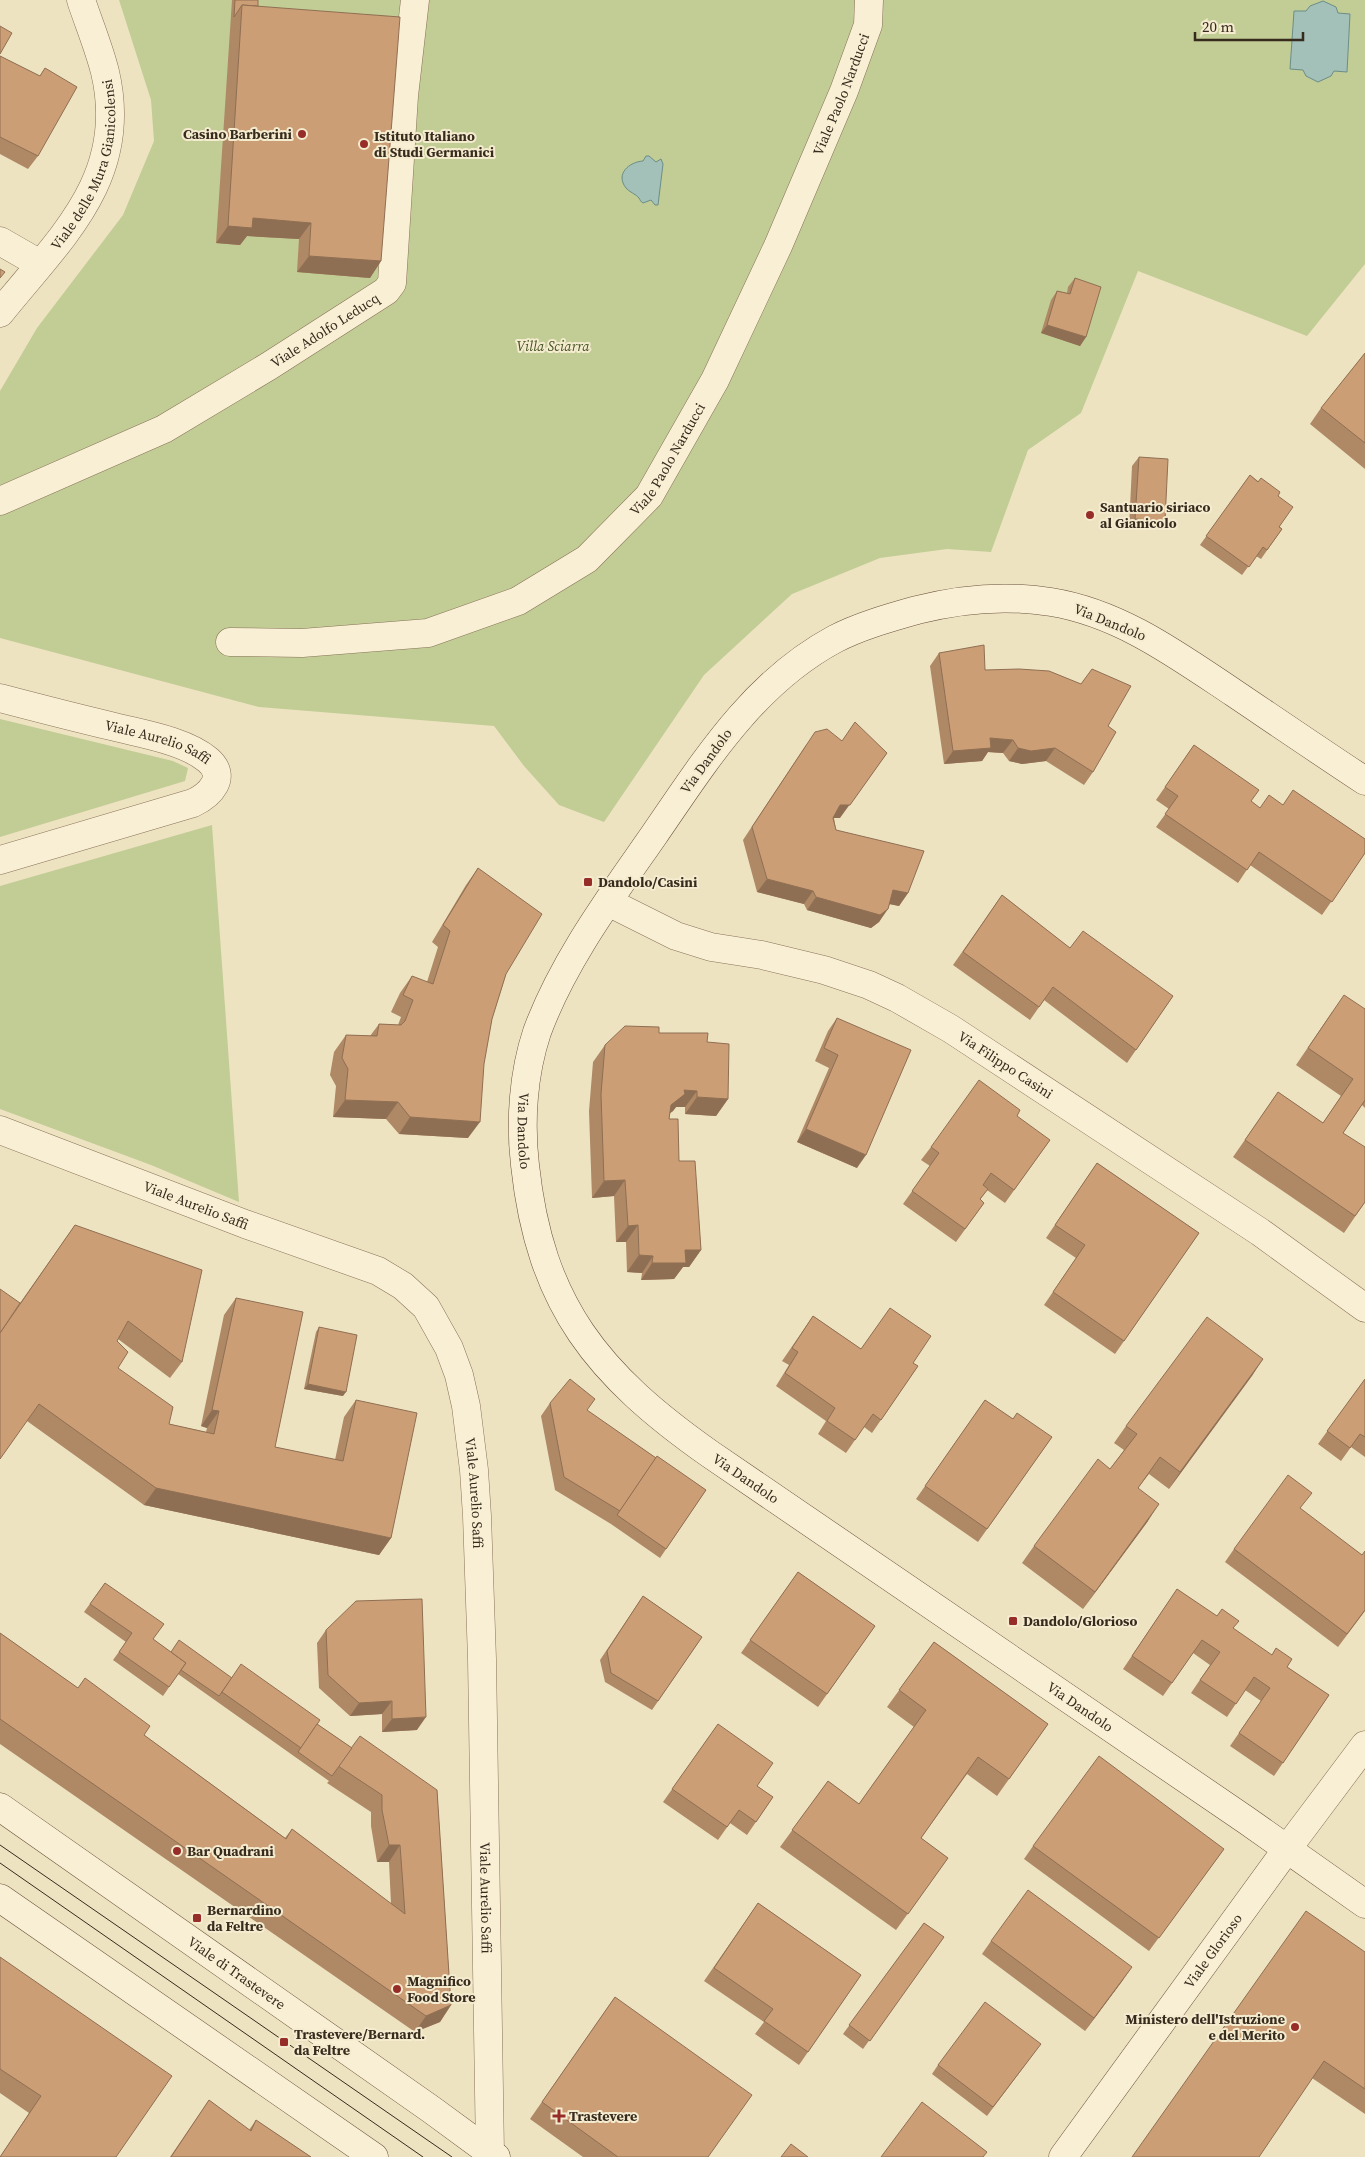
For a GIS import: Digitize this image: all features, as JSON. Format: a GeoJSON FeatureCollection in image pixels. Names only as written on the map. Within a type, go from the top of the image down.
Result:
{"type":"FeatureCollection","features":[{"type":"Feature","properties":{"kind":"street","name":"Viale delle Mura Gianicolensi"},"geometry":{"type":"LineString","coordinates":[[0,312],[74,222],[90,197],[101,172],[110,135],[110,105],[105,72],[80,0]]}},
{"type":"Feature","properties":{"kind":"street","name":"Viale Adolfo Leducq"},"geometry":{"type":"LineString","coordinates":[[0,501],[63,475],[164,429],[269,366],[386,291],[392,283],[404,96],[415,0]]}},
{"type":"Feature","properties":{"kind":"street","name":"Viale Paolo Narducci"},"geometry":{"type":"LineString","coordinates":[[230,642],[302,644],[428,633],[518,601],[587,559],[649,496],[715,380],[778,246],[844,91],[868,25],[869,0]]}},
{"type":"Feature","properties":{"kind":"street"},"geometry":{"type":"LineString","coordinates":[[0,240],[40,264]]}},
{"type":"Feature","properties":{"kind":"street","name":"Via Dandolo"},"geometry":{"type":"LineString","coordinates":[[1365,781],[1167,648],[1120,623],[1075,607],[1030,599],[979,600],[938,605],[876,622],[836,639],[774,681],[741,714],[714,748],[608,902],[571,963],[544,1016],[532,1053],[524,1107],[524,1158],[538,1238],[552,1283],[566,1311],[583,1337],[625,1386],[649,1408],[694,1443],[1365,1904]]}},
{"type":"Feature","properties":{"kind":"street","name":"Viale Aurelio Saffi"},"geometry":{"type":"LineString","coordinates":[[0,698],[182,746],[201,756],[213,765],[217,772],[217,781],[214,788],[193,803],[0,860]]}},
{"type":"Feature","properties":{"kind":"street","name":"Via Filippo Casini"},"geometry":{"type":"LineString","coordinates":[[608,902],[676,936],[711,947],[769,957],[824,970],[869,985],[903,1001],[951,1029],[1260,1232],[1365,1308]]}},
{"type":"Feature","properties":{"kind":"street","name":"Viale Aurelio Saffi"},"geometry":{"type":"LineString","coordinates":[[0,1130],[245,1224],[378,1271],[404,1286],[426,1307],[449,1348],[466,1406],[474,1470],[477,1516],[482,1659],[492,2156]]}},
{"type":"Feature","properties":{"kind":"street","name":"Viale Glorioso"},"geometry":{"type":"LineString","coordinates":[[1063,2157],[1365,1745]]}},
{"type":"Feature","properties":{"kind":"street","name":"Viale di Trastevere"},"geometry":{"type":"LineString","coordinates":[[0,1807],[432,2110],[492,2156]]}},
{"type":"Feature","properties":{"kind":"street"},"geometry":{"type":"LineString","coordinates":[[0,1898],[374,2157]]}},
{"type":"Feature","properties":{"kind":"green space","name":"Villa Sciarra"},"geometry":{"type":"Polygon","coordinates":[[[119,0],[1365,0],[1365,264],[1307,336],[1138,271],[1081,413],[1028,450],[991,552],[947,549],[880,558],[792,594],[704,675],[604,822],[559,805],[524,766],[494,726],[259,707],[0,638],[0,391],[37,328],[123,215],[154,141],[151,100],[119,0]]]}},
{"type":"Feature","properties":{"kind":"green space"},"geometry":{"type":"Polygon","coordinates":[[[0,719],[173,761],[188,768],[185,781],[0,837],[0,719]]]}},
{"type":"Feature","properties":{"kind":"green space"},"geometry":{"type":"Polygon","coordinates":[[[212,825],[239,1202],[151,1165],[0,1109],[0,886],[212,825]]]}},
{"type":"Feature","properties":{"kind":"water"},"geometry":{"type":"Polygon","coordinates":[[[1323,1],[1336,7],[1338,13],[1350,14],[1347,72],[1334,71],[1331,76],[1318,82],[1306,76],[1303,70],[1290,69],[1294,11],[1306,11],[1310,6],[1323,1]]]}},
{"type":"Feature","properties":{"kind":"water"},"geometry":{"type":"Polygon","coordinates":[[[646,156],[649,156],[656,162],[661,159],[663,164],[658,205],[655,205],[651,200],[642,203],[623,183],[622,178],[625,170],[633,164],[643,161],[646,156]]]}},
{"type":"Feature","properties":{"kind":"building"},"geometry":{"type":"Polygon","coordinates":[[[235,0],[258,0],[258,6],[242,5],[234,17],[235,0]]]}},
{"type":"Feature","properties":{"kind":"building","name":"Casino Barberini"},"geometry":{"type":"Polygon","coordinates":[[[242,5],[400,17],[381,261],[309,256],[311,223],[253,218],[252,228],[228,226],[242,5]]]}},
{"type":"Feature","properties":{"kind":"building"},"geometry":{"type":"Polygon","coordinates":[[[0,26],[12,33],[0,54],[0,26]]]}},
{"type":"Feature","properties":{"kind":"building"},"geometry":{"type":"Polygon","coordinates":[[[0,56],[40,76],[45,68],[77,87],[38,156],[0,137],[0,56]]]}},
{"type":"Feature","properties":{"kind":"building"},"geometry":{"type":"Polygon","coordinates":[[[0,269],[5,272],[0,278],[0,269]]]}},
{"type":"Feature","properties":{"kind":"building"},"geometry":{"type":"Polygon","coordinates":[[[1075,278],[1101,287],[1086,337],[1047,325],[1057,291],[1070,294],[1075,278]]]}},
{"type":"Feature","properties":{"kind":"building"},"geometry":{"type":"Polygon","coordinates":[[[1365,353],[1365,443],[1321,408],[1365,353]]]}},
{"type":"Feature","properties":{"kind":"building"},"geometry":{"type":"Polygon","coordinates":[[[1139,457],[1168,459],[1165,521],[1135,519],[1139,457]]]}},
{"type":"Feature","properties":{"kind":"building"},"geometry":{"type":"Polygon","coordinates":[[[1250,475],[1258,482],[1261,478],[1280,492],[1278,496],[1293,507],[1279,527],[1282,529],[1267,550],[1263,547],[1249,567],[1206,536],[1250,475]]]}},
{"type":"Feature","properties":{"kind":"building"},"geometry":{"type":"Polygon","coordinates":[[[984,645],[985,670],[1019,669],[1049,671],[1081,684],[1092,669],[1131,686],[1108,726],[1116,732],[1093,772],[1055,748],[1031,751],[1018,748],[1013,740],[990,738],[991,748],[953,751],[939,653],[984,645]]]}},
{"type":"Feature","properties":{"kind":"building"},"geometry":{"type":"Polygon","coordinates":[[[855,722],[887,753],[850,805],[840,805],[833,818],[836,830],[924,851],[908,893],[893,890],[888,909],[880,915],[816,897],[813,891],[767,879],[752,827],[815,732],[827,729],[842,741],[855,722]]]}},
{"type":"Feature","properties":{"kind":"building"},"geometry":{"type":"Polygon","coordinates":[[[1194,745],[1259,790],[1251,801],[1260,808],[1269,795],[1283,805],[1293,790],[1365,839],[1365,853],[1332,902],[1259,852],[1247,870],[1165,814],[1178,796],[1165,787],[1194,745]]]}},
{"type":"Feature","properties":{"kind":"building"},"geometry":{"type":"Polygon","coordinates":[[[478,868],[542,914],[506,974],[492,1019],[484,1064],[480,1122],[410,1117],[398,1102],[345,1100],[348,1069],[342,1058],[346,1035],[377,1036],[379,1024],[401,1025],[405,1021],[413,1000],[403,995],[412,976],[433,984],[450,931],[443,925],[478,868]]]}},
{"type":"Feature","properties":{"kind":"building"},"geometry":{"type":"Polygon","coordinates":[[[1002,895],[1070,948],[1083,931],[1173,996],[1136,1050],[1053,987],[1039,1007],[963,952],[1002,895]]]}},
{"type":"Feature","properties":{"kind":"building"},"geometry":{"type":"Polygon","coordinates":[[[1344,995],[1365,1009],[1365,1100],[1343,1133],[1365,1147],[1365,1202],[1355,1216],[1245,1140],[1278,1092],[1323,1123],[1353,1079],[1308,1048],[1344,995]]]}},
{"type":"Feature","properties":{"kind":"building"},"geometry":{"type":"Polygon","coordinates":[[[837,1018],[911,1050],[866,1155],[806,1129],[838,1055],[824,1048],[837,1018]]]}},
{"type":"Feature","properties":{"kind":"building"},"geometry":{"type":"Polygon","coordinates":[[[625,1026],[659,1027],[659,1033],[708,1033],[707,1042],[729,1044],[728,1099],[697,1097],[697,1091],[684,1090],[685,1094],[671,1105],[669,1119],[678,1119],[679,1161],[695,1161],[701,1250],[685,1250],[686,1263],[652,1263],[653,1256],[639,1255],[638,1225],[628,1226],[625,1180],[604,1181],[601,1094],[605,1045],[625,1026]]]}},
{"type":"Feature","properties":{"kind":"building"},"geometry":{"type":"Polygon","coordinates":[[[979,1080],[1020,1110],[1017,1116],[1050,1140],[1014,1190],[991,1173],[983,1185],[988,1189],[980,1199],[984,1203],[965,1229],[912,1191],[939,1153],[931,1147],[979,1080]]]}},
{"type":"Feature","properties":{"kind":"building"},"geometry":{"type":"Polygon","coordinates":[[[1097,1163],[1199,1233],[1124,1341],[1053,1292],[1085,1245],[1055,1225],[1097,1163]]]}},
{"type":"Feature","properties":{"kind":"building"},"geometry":{"type":"Polygon","coordinates":[[[75,1225],[202,1270],[182,1362],[128,1321],[117,1341],[128,1352],[118,1368],[173,1407],[169,1424],[214,1434],[219,1411],[212,1410],[236,1298],[303,1312],[275,1447],[343,1461],[356,1400],[417,1413],[391,1538],[156,1488],[39,1404],[0,1459],[0,1333],[75,1225]]]}},
{"type":"Feature","properties":{"kind":"building"},"geometry":{"type":"Polygon","coordinates":[[[0,1289],[20,1303],[0,1333],[0,1289]]]}},
{"type":"Feature","properties":{"kind":"building"},"geometry":{"type":"Polygon","coordinates":[[[890,1308],[931,1336],[913,1363],[918,1366],[881,1420],[873,1414],[855,1440],[827,1421],[835,1408],[785,1373],[798,1352],[792,1348],[813,1316],[861,1349],[890,1308]]]}},
{"type":"Feature","properties":{"kind":"building"},"geometry":{"type":"Polygon","coordinates":[[[1207,1317],[1263,1359],[1180,1472],[1160,1457],[1138,1488],[1159,1504],[1095,1592],[1034,1546],[1098,1459],[1110,1469],[1137,1434],[1126,1426],[1207,1317]]]}},
{"type":"Feature","properties":{"kind":"building"},"geometry":{"type":"Polygon","coordinates":[[[319,1327],[357,1335],[346,1392],[308,1384],[319,1327]]]}},
{"type":"Feature","properties":{"kind":"building"},"geometry":{"type":"Polygon","coordinates":[[[570,1379],[595,1399],[587,1410],[656,1458],[620,1511],[564,1477],[550,1403],[570,1379]]]}},
{"type":"Feature","properties":{"kind":"building"},"geometry":{"type":"Polygon","coordinates":[[[1365,1379],[1365,1437],[1360,1434],[1350,1448],[1327,1431],[1365,1379]]]}},
{"type":"Feature","properties":{"kind":"building"},"geometry":{"type":"Polygon","coordinates":[[[985,1400],[1013,1419],[1017,1413],[1052,1437],[987,1529],[925,1486],[985,1400]]]}},
{"type":"Feature","properties":{"kind":"building"},"geometry":{"type":"Polygon","coordinates":[[[657,1456],[706,1490],[666,1549],[617,1515],[657,1456]]]}},
{"type":"Feature","properties":{"kind":"building"},"geometry":{"type":"Polygon","coordinates":[[[1288,1475],[1312,1493],[1300,1508],[1362,1555],[1365,1551],[1365,1610],[1347,1634],[1234,1549],[1288,1475]]]}},
{"type":"Feature","properties":{"kind":"building"},"geometry":{"type":"Polygon","coordinates":[[[798,1572],[875,1626],[827,1694],[750,1640],[798,1572]]]}},
{"type":"Feature","properties":{"kind":"building"},"geometry":{"type":"Polygon","coordinates":[[[105,1583],[164,1624],[153,1639],[186,1663],[169,1687],[119,1652],[132,1633],[90,1604],[105,1583]]]}},
{"type":"Feature","properties":{"kind":"building"},"geometry":{"type":"Polygon","coordinates":[[[1177,1589],[1217,1616],[1222,1609],[1239,1621],[1233,1628],[1272,1655],[1276,1648],[1292,1659],[1287,1667],[1329,1695],[1283,1763],[1239,1733],[1270,1688],[1254,1677],[1236,1704],[1200,1680],[1220,1652],[1202,1640],[1172,1683],[1132,1656],[1177,1589]]]}},
{"type":"Feature","properties":{"kind":"building"},"geometry":{"type":"Polygon","coordinates":[[[643,1596],[702,1637],[658,1701],[611,1673],[607,1651],[643,1596]]]}},
{"type":"Feature","properties":{"kind":"building"},"geometry":{"type":"Polygon","coordinates":[[[422,1599],[426,1717],[392,1719],[392,1701],[359,1703],[328,1675],[326,1630],[356,1601],[422,1599]]]}},
{"type":"Feature","properties":{"kind":"building"},"geometry":{"type":"Polygon","coordinates":[[[0,1633],[78,1688],[85,1678],[150,1726],[144,1735],[286,1839],[292,1829],[405,1914],[400,1845],[389,1845],[382,1810],[382,1795],[338,1766],[360,1736],[437,1790],[451,2005],[426,2016],[0,1719],[0,1633]]]}},
{"type":"Feature","properties":{"kind":"building"},"geometry":{"type":"Polygon","coordinates":[[[179,1640],[232,1678],[219,1696],[181,1670],[186,1663],[171,1652],[179,1640]]]}},
{"type":"Feature","properties":{"kind":"building"},"geometry":{"type":"Polygon","coordinates":[[[934,1642],[1048,1724],[1009,1779],[978,1757],[921,1838],[948,1858],[908,1914],[792,1830],[828,1781],[859,1804],[926,1710],[899,1690],[934,1642]]]}},
{"type":"Feature","properties":{"kind":"building"},"geometry":{"type":"Polygon","coordinates":[[[241,1664],[320,1720],[301,1748],[222,1692],[241,1664]]]}},
{"type":"Feature","properties":{"kind":"building"},"geometry":{"type":"Polygon","coordinates":[[[317,1724],[352,1748],[332,1776],[298,1752],[317,1724]]]}},
{"type":"Feature","properties":{"kind":"building"},"geometry":{"type":"Polygon","coordinates":[[[718,1724],[773,1763],[757,1786],[773,1797],[756,1822],[739,1810],[727,1827],[672,1789],[718,1724]]]}},
{"type":"Feature","properties":{"kind":"building"},"geometry":{"type":"Polygon","coordinates":[[[1099,1756],[1224,1849],[1159,1938],[1033,1846],[1099,1756]]]}},
{"type":"Feature","properties":{"kind":"building"},"geometry":{"type":"Polygon","coordinates":[[[1028,1890],[1132,1967],[1094,2018],[991,1941],[1028,1890]]]}},
{"type":"Feature","properties":{"kind":"building"},"geometry":{"type":"Polygon","coordinates":[[[758,1903],[861,1975],[808,2052],[764,2021],[773,2009],[714,1968],[758,1903]]]}},
{"type":"Feature","properties":{"kind":"building","name":"Ministero dell'Istruzione e del Merito"},"geometry":{"type":"Polygon","coordinates":[[[1306,1911],[1365,1952],[1365,2089],[1324,2061],[1259,2157],[1132,2157],[1306,1911]]]}},
{"type":"Feature","properties":{"kind":"building"},"geometry":{"type":"Polygon","coordinates":[[[924,1923],[944,1937],[870,2041],[849,2025],[924,1923]]]}},
{"type":"Feature","properties":{"kind":"building"},"geometry":{"type":"Polygon","coordinates":[[[0,1957],[172,2076],[116,2157],[0,2157],[41,2096],[0,2069],[0,1957]]]}},
{"type":"Feature","properties":{"kind":"building"},"geometry":{"type":"Polygon","coordinates":[[[615,1997],[752,2095],[708,2157],[618,2157],[542,2102],[615,1997]]]}},
{"type":"Feature","properties":{"kind":"building"},"geometry":{"type":"Polygon","coordinates":[[[985,2002],[1041,2044],[993,2107],[938,2065],[985,2002]]]}},
{"type":"Feature","properties":{"kind":"building"},"geometry":{"type":"Polygon","coordinates":[[[209,2100],[251,2131],[256,2120],[311,2157],[171,2157],[209,2100]]]}},
{"type":"Feature","properties":{"kind":"building"},"geometry":{"type":"Polygon","coordinates":[[[922,2102],[987,2152],[983,2157],[881,2157],[922,2102]]]}},
{"type":"Feature","properties":{"kind":"building"},"geometry":{"type":"Polygon","coordinates":[[[791,2144],[808,2157],[781,2157],[791,2144]]]}},
{"type":"Feature","properties":{"kind":"tram line"},"geometry":{"type":"LineString","coordinates":[[0,1845],[452,2157]]}},
{"type":"Feature","properties":{"kind":"tram line"},"geometry":{"type":"LineString","coordinates":[[0,1863],[423,2157]]}},
{"type":"Feature","properties":{"kind":"place","name":"Casino Barberini"},"geometry":{"type":"Point","coordinates":[302,134]}},
{"type":"Feature","properties":{"kind":"place","name":"Istituto Italiano di Studi Germanici"},"geometry":{"type":"Point","coordinates":[364,144]}},
{"type":"Feature","properties":{"kind":"place","name":"Santuario siriaco al Gianicolo"},"geometry":{"type":"Point","coordinates":[1090,515]}},
{"type":"Feature","properties":{"kind":"place","name":"Dandolo/Casini"},"geometry":{"type":"Point","coordinates":[588,882]}},
{"type":"Feature","properties":{"kind":"place","name":"Dandolo/Glorioso"},"geometry":{"type":"Point","coordinates":[1013,1621]}},
{"type":"Feature","properties":{"kind":"place","name":"Bar Quadrani"},"geometry":{"type":"Point","coordinates":[177,1851]}},
{"type":"Feature","properties":{"kind":"place","name":"Bernardino da Feltre"},"geometry":{"type":"Point","coordinates":[197,1918]}},
{"type":"Feature","properties":{"kind":"place","name":"Magnifico Food Store"},"geometry":{"type":"Point","coordinates":[397,1989]}},
{"type":"Feature","properties":{"kind":"place","name":"Ministero dell'Istruzione e del Merito"},"geometry":{"type":"Point","coordinates":[1295,2027]}},
{"type":"Feature","properties":{"kind":"place","name":"Trastevere/Bernard. da Feltre"},"geometry":{"type":"Point","coordinates":[284,2042]}},
{"type":"Feature","properties":{"kind":"place","name":"Trastevere"},"geometry":{"type":"Point","coordinates":[559,2116]}}]}
